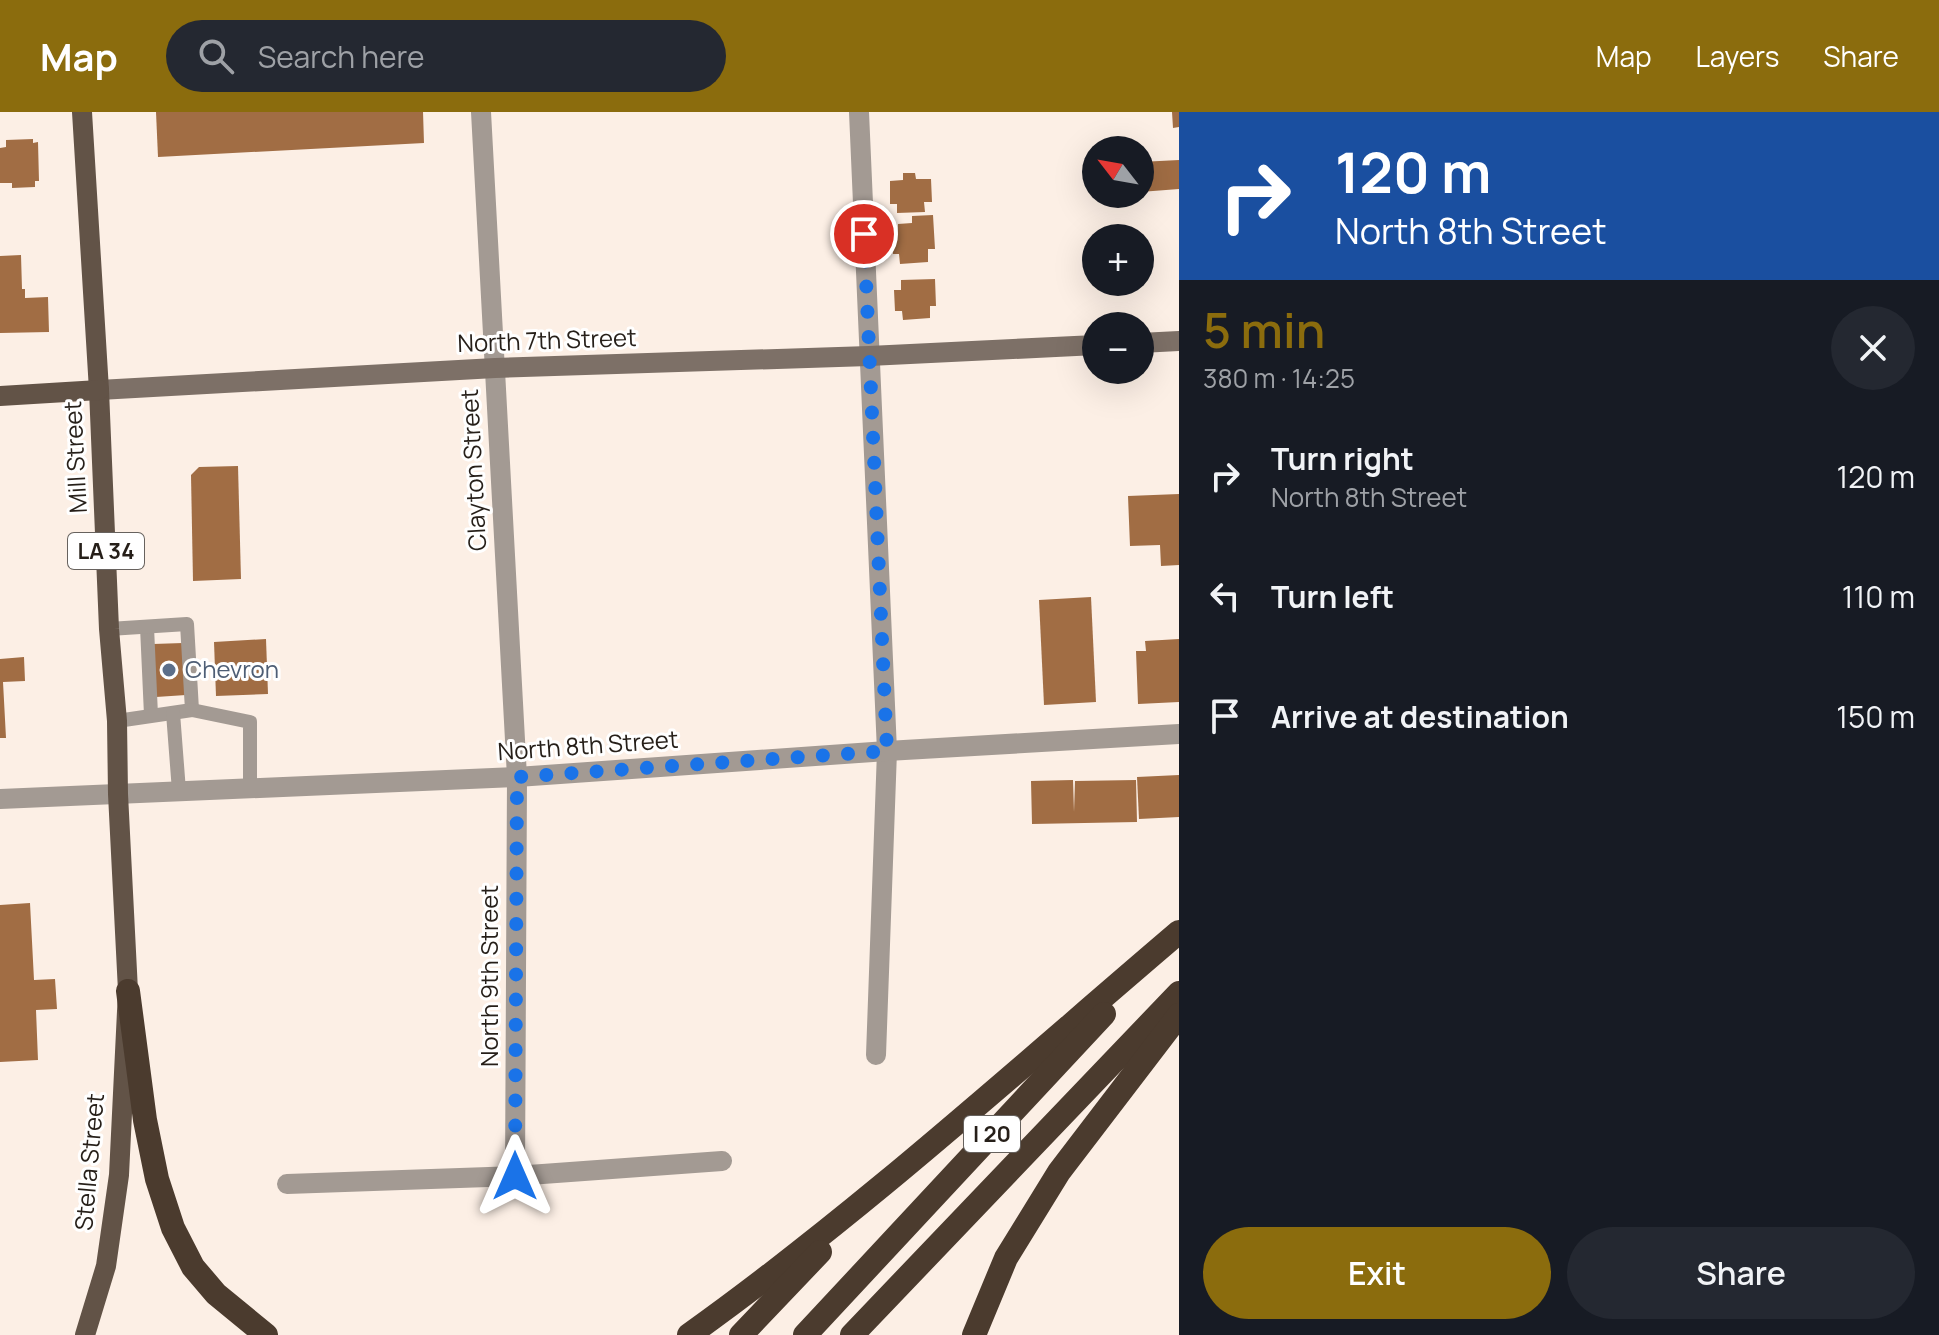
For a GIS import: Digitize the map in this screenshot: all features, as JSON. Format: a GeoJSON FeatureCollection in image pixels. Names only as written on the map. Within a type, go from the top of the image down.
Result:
{"type":"FeatureCollection","features":[{"type":"Feature","properties":{"kind":"highway"},"geometry":{"type":"LineString","coordinates":[[689,1335],[761,1283],[885,1184],[1179,932]]}},
{"type":"Feature","properties":{"kind":"highway","name":"I 20"},"geometry":{"type":"LineString","coordinates":[[805,1335],[1179,932]]}},
{"type":"Feature","properties":{"kind":"highway"},"geometry":{"type":"LineString","coordinates":[[128,991],[145,1120],[157,1179],[173,1228],[193,1267],[216,1294],[266,1335]]}},
{"type":"Feature","properties":{"kind":"highway","name":"I 20"},"geometry":{"type":"LineString","coordinates":[[852,1335],[1179,993]]}},
{"type":"Feature","properties":{"kind":"highway"},"geometry":{"type":"LineString","coordinates":[[971,1335],[1006,1258],[1059,1172],[1179,1015]]}},
{"type":"Feature","properties":{"kind":"highway"},"geometry":{"type":"LineString","coordinates":[[741,1335],[885,1184]]}},
{"type":"Feature","properties":{"kind":"main road","name":"Mill Street"},"geometry":{"type":"LineString","coordinates":[[82,112],[99,390],[109,629],[117,721],[128,991]]}},
{"type":"Feature","properties":{"kind":"main road","name":"North 7th Street"},"geometry":{"type":"LineString","coordinates":[[0,396],[99,390]]}},
{"type":"Feature","properties":{"kind":"main road","name":"Stella Street"},"geometry":{"type":"LineString","coordinates":[[85,1335],[106,1266],[119,1175],[128,991]]}},
{"type":"Feature","properties":{"kind":"street","name":"Clayton Street"},"geometry":{"type":"LineString","coordinates":[[481,112],[517,777]]}},
{"type":"Feature","properties":{"kind":"street"},"geometry":{"type":"LineString","coordinates":[[859,112],[887,751],[876,1055]]}},
{"type":"Feature","properties":{"kind":"street"},"geometry":{"type":"LineString","coordinates":[[1154,342],[1179,341]]}},
{"type":"Feature","properties":{"kind":"street","name":"North 7th Street"},"geometry":{"type":"LineString","coordinates":[[99,390],[495,368],[1082,346]]}},
{"type":"Feature","properties":{"kind":"street","name":"North 8th Street"},"geometry":{"type":"LineString","coordinates":[[0,799],[517,777],[1179,734]]}},
{"type":"Feature","properties":{"kind":"street","name":"North 9th Street"},"geometry":{"type":"LineString","coordinates":[[515,1176],[517,777]]}},
{"type":"Feature","properties":{"kind":"street"},"geometry":{"type":"LineString","coordinates":[[287,1184],[515,1176],[722,1161]]}},
{"type":"Feature","properties":{"kind":"lane"},"geometry":{"type":"LineString","coordinates":[[109,629],[187,624],[192,710]]}},
{"type":"Feature","properties":{"kind":"lane"},"geometry":{"type":"LineString","coordinates":[[147,627],[151,715]]}},
{"type":"Feature","properties":{"kind":"lane"},"geometry":{"type":"LineString","coordinates":[[117,721],[192,710],[250,722],[250,788]]}},
{"type":"Feature","properties":{"kind":"lane"},"geometry":{"type":"LineString","coordinates":[[173,713],[179,791]]}},
{"type":"Feature","properties":{"kind":"building"},"geometry":{"type":"Polygon","coordinates":[[[156,112],[423,112],[424,143],[158,157],[156,112]]]}},
{"type":"Feature","properties":{"kind":"building"},"geometry":{"type":"Polygon","coordinates":[[[1172,112],[1179,112],[1179,127],[1173,128],[1172,112]]]}},
{"type":"Feature","properties":{"kind":"building"},"geometry":{"type":"Polygon","coordinates":[[[33,139],[33,143],[38,142],[39,181],[35,181],[35,187],[12,188],[12,183],[0,183],[0,148],[6,147],[6,140],[33,139]]]}},
{"type":"Feature","properties":{"kind":"building"},"geometry":{"type":"Polygon","coordinates":[[[1179,160],[1179,189],[1154,191],[1154,161],[1179,160]]]}},
{"type":"Feature","properties":{"kind":"building"},"geometry":{"type":"Polygon","coordinates":[[[903,173],[915,173],[916,179],[931,179],[932,202],[924,202],[925,212],[897,213],[897,204],[890,204],[890,181],[903,180],[903,173]]]}},
{"type":"Feature","properties":{"kind":"building"},"geometry":{"type":"Polygon","coordinates":[[[933,215],[935,249],[928,249],[928,262],[900,264],[899,254],[893,254],[892,233],[898,233],[898,224],[912,223],[912,216],[933,215]]]}},
{"type":"Feature","properties":{"kind":"building"},"geometry":{"type":"Polygon","coordinates":[[[21,255],[25,298],[48,297],[49,332],[0,333],[0,256],[21,255]]]}},
{"type":"Feature","properties":{"kind":"building"},"geometry":{"type":"Polygon","coordinates":[[[935,279],[936,306],[930,306],[930,318],[903,320],[902,311],[895,311],[894,290],[901,290],[901,280],[935,279]]]}},
{"type":"Feature","properties":{"kind":"building"},"geometry":{"type":"Polygon","coordinates":[[[238,466],[241,579],[193,581],[191,475],[199,467],[238,466]]]}},
{"type":"Feature","properties":{"kind":"building"},"geometry":{"type":"Polygon","coordinates":[[[1179,494],[1179,565],[1161,566],[1160,545],[1130,546],[1128,496],[1179,494]]]}},
{"type":"Feature","properties":{"kind":"building"},"geometry":{"type":"Polygon","coordinates":[[[1091,597],[1096,702],[1044,705],[1039,600],[1091,597]]]}},
{"type":"Feature","properties":{"kind":"building"},"geometry":{"type":"Polygon","coordinates":[[[266,639],[268,694],[216,696],[214,642],[266,639]]]}},
{"type":"Feature","properties":{"kind":"building"},"geometry":{"type":"Polygon","coordinates":[[[1179,639],[1179,702],[1138,704],[1136,651],[1146,651],[1145,641],[1179,639]]]}},
{"type":"Feature","properties":{"kind":"building","name":"Chevron"},"geometry":{"type":"Polygon","coordinates":[[[183,643],[186,695],[156,697],[153,644],[183,643]]]}},
{"type":"Feature","properties":{"kind":"building"},"geometry":{"type":"Polygon","coordinates":[[[24,657],[25,681],[3,682],[6,738],[0,738],[0,659],[24,657]]]}},
{"type":"Feature","properties":{"kind":"building"},"geometry":{"type":"Polygon","coordinates":[[[1179,775],[1179,817],[1139,819],[1137,777],[1179,775]]]}},
{"type":"Feature","properties":{"kind":"building"},"geometry":{"type":"Polygon","coordinates":[[[1073,780],[1074,812],[1075,781],[1136,780],[1137,822],[1032,824],[1031,781],[1073,780]]]}},
{"type":"Feature","properties":{"kind":"building"},"geometry":{"type":"Polygon","coordinates":[[[30,903],[34,980],[55,979],[57,1009],[36,1010],[38,1060],[0,1062],[0,905],[30,903]]]}},
{"type":"Feature","properties":{"kind":"place","name":"Chevron"},"geometry":{"type":"Point","coordinates":[169,670]}},
{"type":"Feature","properties":{"kind":"route"},"geometry":{"type":"LineString","coordinates":[[515,1176],[517,777],[887,751],[864,234]]}}]}
